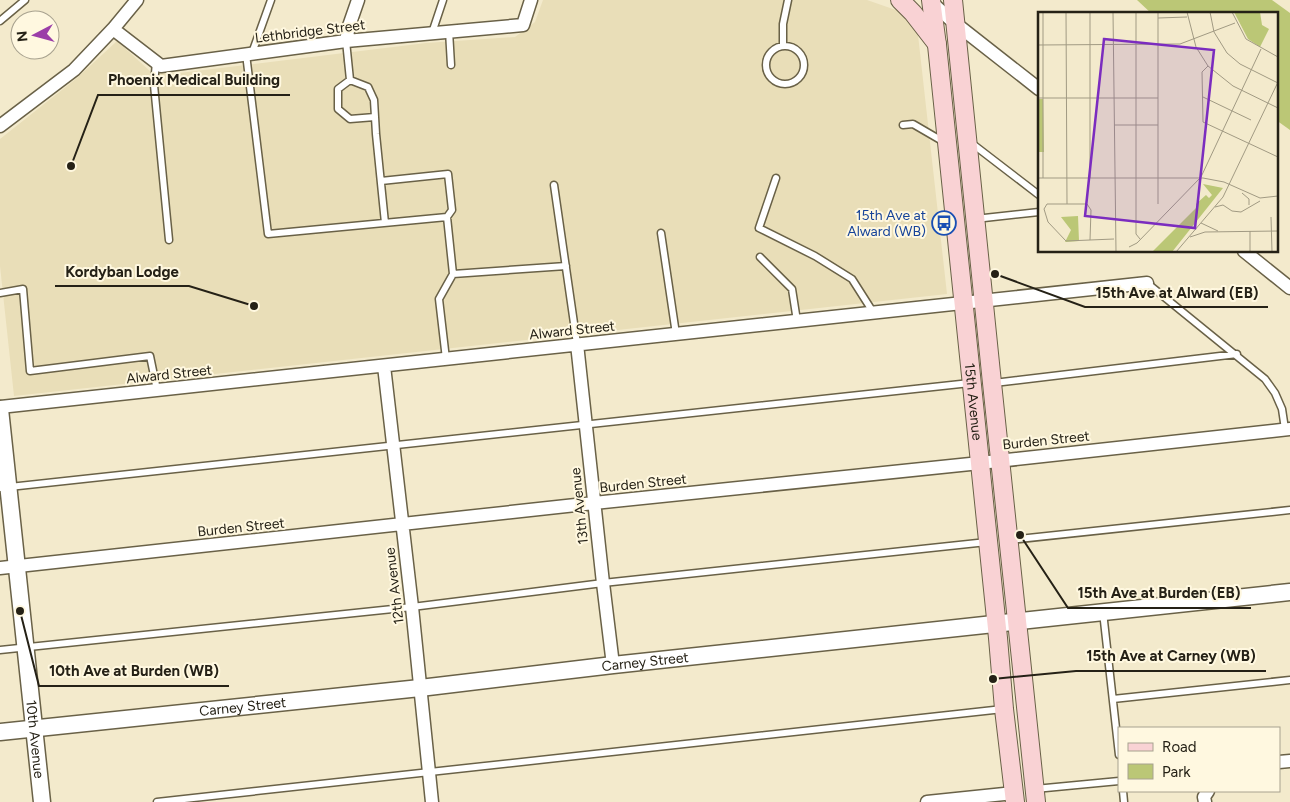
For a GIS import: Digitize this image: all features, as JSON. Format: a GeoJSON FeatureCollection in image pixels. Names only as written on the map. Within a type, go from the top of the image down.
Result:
{"type":"FeatureCollection","features":[{"type":"Feature","properties":{"kind":"main road"},"geometry":{"type":"LineString","coordinates":[[900,0],[913,13],[937,45]]}},
{"type":"Feature","properties":{"kind":"main road","name":"15th Avenue"},"geometry":{"type":"LineString","coordinates":[[953,0],[1035,795]]}},
{"type":"Feature","properties":{"kind":"main road","name":"15th Avenue"},"geometry":{"type":"LineString","coordinates":[[930,1],[937,45],[1004,709],[1015,797]]}},
{"type":"Feature","properties":{"kind":"street"},"geometry":{"type":"LineString","coordinates":[[0,126],[74,70],[114,28],[137,0]]}},
{"type":"Feature","properties":{"kind":"street"},"geometry":{"type":"LineString","coordinates":[[346,41],[358,0]]}},
{"type":"Feature","properties":{"kind":"street","name":"Lethbridge Street"},"geometry":{"type":"LineString","coordinates":[[156,61],[161,66],[346,41],[523,25],[531,0]]}},
{"type":"Feature","properties":{"kind":"street"},"geometry":{"type":"LineString","coordinates":[[930,1],[1038,88]]}},
{"type":"Feature","properties":{"kind":"street"},"geometry":{"type":"LineString","coordinates":[[114,28],[156,61]]}},
{"type":"Feature","properties":{"kind":"street"},"geometry":{"type":"LineString","coordinates":[[1245,252],[1290,288]]}},
{"type":"Feature","properties":{"kind":"street","name":"Alward Street"},"geometry":{"type":"LineString","coordinates":[[0,408],[1147,283]]}},
{"type":"Feature","properties":{"kind":"street","name":"13th Avenue"},"geometry":{"type":"LineString","coordinates":[[576,344],[613,665]]}},
{"type":"Feature","properties":{"kind":"street","name":"12th Avenue"},"geometry":{"type":"LineString","coordinates":[[384,366],[432,802]]}},
{"type":"Feature","properties":{"kind":"street","name":"10th Avenue"},"geometry":{"type":"LineString","coordinates":[[0,408],[4,487],[17,567],[42,802]]}},
{"type":"Feature","properties":{"kind":"street","name":"Burden Street"},"geometry":{"type":"LineString","coordinates":[[0,568],[1287,429]]}},
{"type":"Feature","properties":{"kind":"street","name":"Carney Street"},"geometry":{"type":"LineString","coordinates":[[0,732],[420,688],[613,665],[1290,592]]}},
{"type":"Feature","properties":{"kind":"street"},"geometry":{"type":"LineString","coordinates":[[928,802],[1015,797]]}},
{"type":"Feature","properties":{"kind":"lane"},"geometry":{"type":"LineString","coordinates":[[0,21],[25,0]]}},
{"type":"Feature","properties":{"kind":"lane"},"geometry":{"type":"LineString","coordinates":[[271,0],[249,54],[268,234],[447,217]]}},
{"type":"Feature","properties":{"kind":"lane"},"geometry":{"type":"LineString","coordinates":[[432,33],[443,0]]}},
{"type":"Feature","properties":{"kind":"lane"},"geometry":{"type":"LineString","coordinates":[[783,45],[783,24],[788,0]]}},
{"type":"Feature","properties":{"kind":"lane"},"geometry":{"type":"LineString","coordinates":[[448,31],[451,65]]}},
{"type":"Feature","properties":{"kind":"lane"},"geometry":{"type":"LineString","coordinates":[[346,41],[350,80]]}},
{"type":"Feature","properties":{"kind":"lane"},"geometry":{"type":"LineString","coordinates":[[783,45],[794,47],[803,55],[805,66],[797,81],[785,85],[774,81],[766,72],[766,60],[772,49],[783,45]]}},
{"type":"Feature","properties":{"kind":"lane"},"geometry":{"type":"LineString","coordinates":[[156,61],[154,85],[169,240]]}},
{"type":"Feature","properties":{"kind":"lane"},"geometry":{"type":"LineString","coordinates":[[350,80],[368,86],[374,100],[385,223]]}},
{"type":"Feature","properties":{"kind":"lane"},"geometry":{"type":"LineString","coordinates":[[350,80],[338,89],[338,109],[350,119],[375,117]]}},
{"type":"Feature","properties":{"kind":"lane"},"geometry":{"type":"LineString","coordinates":[[903,125],[913,124],[947,143]]}},
{"type":"Feature","properties":{"kind":"lane"},"geometry":{"type":"LineString","coordinates":[[967,140],[1038,194]]}},
{"type":"Feature","properties":{"kind":"lane"},"geometry":{"type":"LineString","coordinates":[[381,180],[448,174],[452,210],[447,217],[453,274],[439,299],[446,359]]}},
{"type":"Feature","properties":{"kind":"lane"},"geometry":{"type":"LineString","coordinates":[[776,178],[759,228],[815,256],[852,279],[873,312]]}},
{"type":"Feature","properties":{"kind":"lane"},"geometry":{"type":"LineString","coordinates":[[554,185],[576,344]]}},
{"type":"Feature","properties":{"kind":"lane"},"geometry":{"type":"LineString","coordinates":[[975,219],[1038,212]]}},
{"type":"Feature","properties":{"kind":"lane"},"geometry":{"type":"LineString","coordinates":[[661,233],[676,334]]}},
{"type":"Feature","properties":{"kind":"lane"},"geometry":{"type":"LineString","coordinates":[[760,257],[792,288],[797,320]]}},
{"type":"Feature","properties":{"kind":"lane"},"geometry":{"type":"LineString","coordinates":[[453,274],[566,266]]}},
{"type":"Feature","properties":{"kind":"lane"},"geometry":{"type":"LineString","coordinates":[[1147,283],[1265,378],[1275,393],[1282,409],[1287,429]]}},
{"type":"Feature","properties":{"kind":"lane"},"geometry":{"type":"LineString","coordinates":[[0,293],[24,290],[30,371],[150,356],[157,390]]}},
{"type":"Feature","properties":{"kind":"lane"},"geometry":{"type":"LineString","coordinates":[[992,383],[1236,354]]}},
{"type":"Feature","properties":{"kind":"lane"},"geometry":{"type":"LineString","coordinates":[[4,487],[971,383]]}},
{"type":"Feature","properties":{"kind":"lane"},"geometry":{"type":"LineString","coordinates":[[1009,540],[1290,510]]}},
{"type":"Feature","properties":{"kind":"lane"},"geometry":{"type":"LineString","coordinates":[[0,650],[412,607],[603,583],[988,542]]}},
{"type":"Feature","properties":{"kind":"lane"},"geometry":{"type":"LineString","coordinates":[[1103,612],[1118,746]]}},
{"type":"Feature","properties":{"kind":"lane"},"geometry":{"type":"LineString","coordinates":[[1113,699],[1290,680]]}},
{"type":"Feature","properties":{"kind":"lane"},"geometry":{"type":"LineString","coordinates":[[156,802],[1004,709]]}},
{"type":"Feature","properties":{"kind":"lane"},"geometry":{"type":"LineString","coordinates":[[1035,795],[1118,781]]}},
{"type":"Feature","properties":{"kind":"shaded area"},"geometry":{"type":"Polygon","coordinates":[[[543,0],[867,0],[916,17],[947,294],[14,396],[0,266],[0,139],[77,78],[117,41],[151,72],[171,74],[426,43],[515,37],[535,22],[543,0]]]}},
{"type":"Feature","properties":{"kind":"green space"},"geometry":{"type":"Polygon","coordinates":[[[1137,0],[1272,0],[1290,13],[1290,130],[1278,121],[1278,12],[1150,12],[1137,0]]]}},
{"type":"Feature","properties":{"kind":"place","name":"Phoenix Medical Building"},"geometry":{"type":"Point","coordinates":[71,166]}},
{"type":"Feature","properties":{"kind":"place","name":"15th Ave at Alward (WB)"},"geometry":{"type":"Point","coordinates":[944,223]}},
{"type":"Feature","properties":{"kind":"place","name":"15th Ave at Alward (EB)"},"geometry":{"type":"Point","coordinates":[995,274]}},
{"type":"Feature","properties":{"kind":"place","name":"Kordyban Lodge"},"geometry":{"type":"Point","coordinates":[254,306]}},
{"type":"Feature","properties":{"kind":"place","name":"15th Ave at Burden (EB)"},"geometry":{"type":"Point","coordinates":[1020,535]}},
{"type":"Feature","properties":{"kind":"place","name":"10th Ave at Burden (WB)"},"geometry":{"type":"Point","coordinates":[20,611]}},
{"type":"Feature","properties":{"kind":"place","name":"15th Ave at Carney (WB)"},"geometry":{"type":"Point","coordinates":[993,679]}}]}
